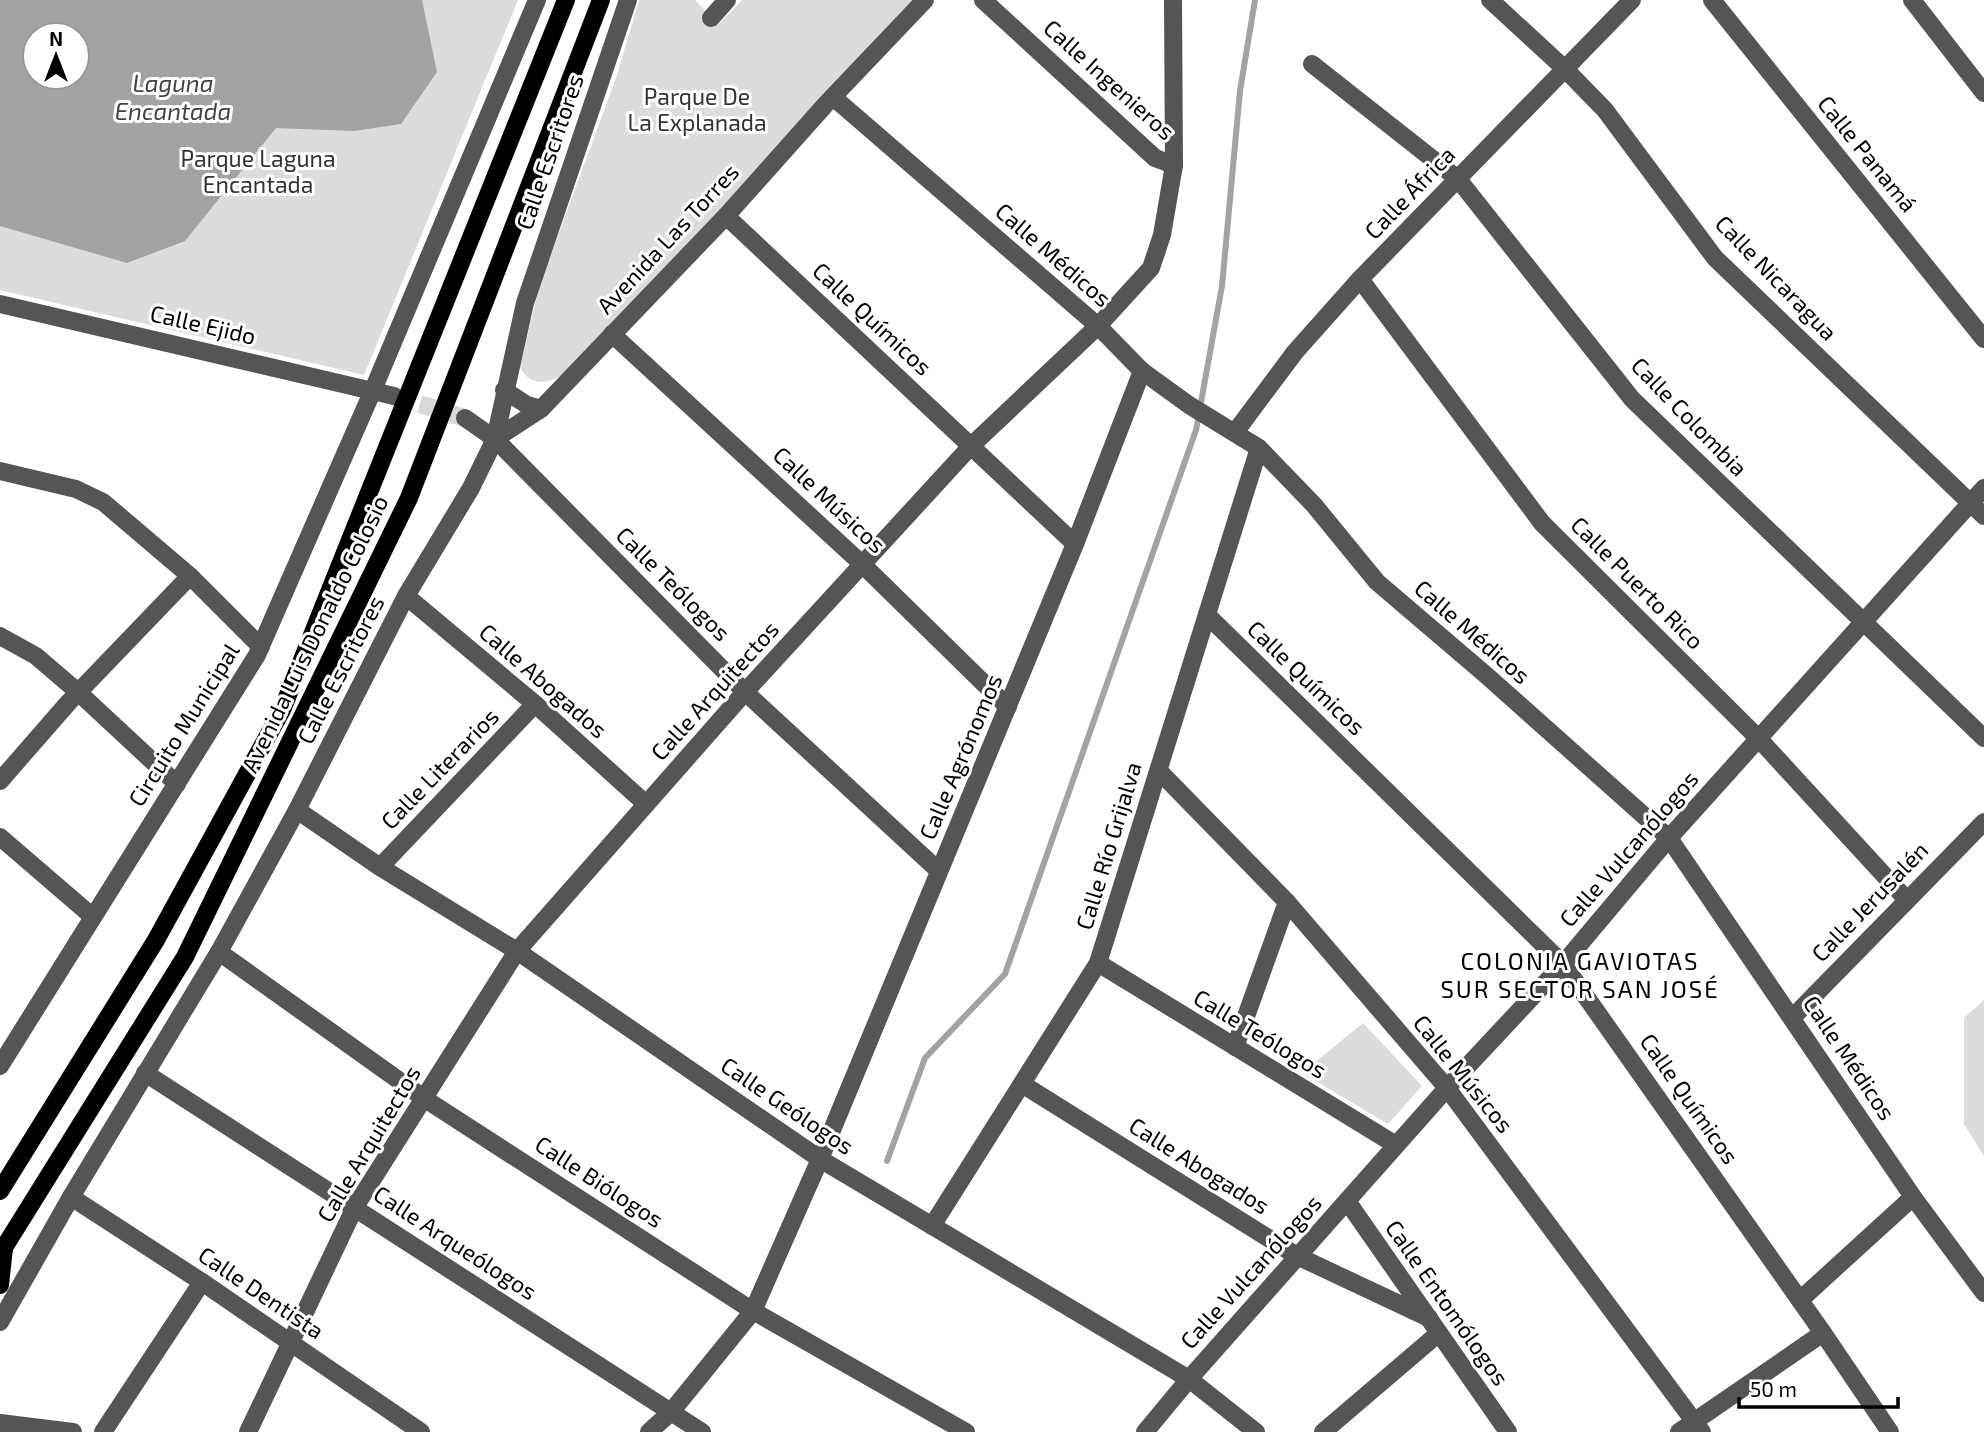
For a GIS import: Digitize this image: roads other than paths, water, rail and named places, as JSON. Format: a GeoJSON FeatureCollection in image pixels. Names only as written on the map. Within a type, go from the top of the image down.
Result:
{"type":"FeatureCollection","features":[{"type":"Feature","properties":{"kind":"main road","name":"Avenida Luis Donaldo Colosio"},"geometry":{"type":"LineString","coordinates":[[0,1191],[156,940],[282,710],[566,0]]}},
{"type":"Feature","properties":{"kind":"main road","name":"Avenida Luis Donaldo Colosio"},"geometry":{"type":"LineString","coordinates":[[2,1251],[185,957],[409,498],[601,0]]}},
{"type":"Feature","properties":{"kind":"main road"},"geometry":{"type":"LineString","coordinates":[[0,1285],[2,1251]]}},
{"type":"Feature","properties":{"kind":"street"},"geometry":{"type":"LineString","coordinates":[[373,390],[537,0]]}},
{"type":"Feature","properties":{"kind":"street","name":"Calle Escritores"},"geometry":{"type":"LineString","coordinates":[[0,1322],[71,1197],[219,952],[297,810],[406,596],[471,488],[495,439],[525,303],[628,0]]}},
{"type":"Feature","properties":{"kind":"street"},"geometry":{"type":"LineString","coordinates":[[711,18],[727,0]]}},
{"type":"Feature","properties":{"kind":"street","name":"Avenida Las Torres"},"geometry":{"type":"LineString","coordinates":[[495,439],[541,409],[726,216],[925,0]]}},
{"type":"Feature","properties":{"kind":"street","name":"Calle Ingenieros"},"geometry":{"type":"LineString","coordinates":[[984,0],[1155,158],[1174,164]]}},
{"type":"Feature","properties":{"kind":"street","name":"Calle Arquitectos"},"geometry":{"type":"LineString","coordinates":[[248,1432],[355,1207],[517,951],[745,692],[971,446],[1098,326],[1151,268],[1162,235],[1174,164],[1173,0]]}},
{"type":"Feature","properties":{"kind":"street","name":"Calle Nicaragua"},"geometry":{"type":"LineString","coordinates":[[1490,0],[1605,110],[1715,258],[1984,516]]}},
{"type":"Feature","properties":{"kind":"street","name":"Calle África"},"geometry":{"type":"LineString","coordinates":[[1236,431],[1295,352],[1360,279],[1632,0]]}},
{"type":"Feature","properties":{"kind":"street","name":"Calle Panamá"},"geometry":{"type":"LineString","coordinates":[[1712,0],[1984,339]]}},
{"type":"Feature","properties":{"kind":"street"},"geometry":{"type":"LineString","coordinates":[[1912,0],[1984,93]]}},
{"type":"Feature","properties":{"kind":"street","name":"Calle Colombia"},"geometry":{"type":"LineString","coordinates":[[1312,64],[1458,179],[1632,399],[1984,738]]}},
{"type":"Feature","properties":{"kind":"street","name":"Calle Médicos"},"geometry":{"type":"LineString","coordinates":[[833,97],[1098,326],[1142,371],[1259,448],[1314,505],[1377,582],[1669,838],[1913,1197],[1984,1293]]}},
{"type":"Feature","properties":{"kind":"street","name":"Calle Químicos"},"geometry":{"type":"LineString","coordinates":[[726,216],[1076,544]]}},
{"type":"Feature","properties":{"kind":"street","name":"Calle Puerto Rico"},"geometry":{"type":"LineString","coordinates":[[1360,279],[1542,523],[1759,739],[1907,900]]}},
{"type":"Feature","properties":{"kind":"street","name":"Calle Ejido"},"geometry":{"type":"LineString","coordinates":[[0,304],[394,396]]}},
{"type":"Feature","properties":{"kind":"street","name":"Calle Músicos"},"geometry":{"type":"LineString","coordinates":[[612,334],[862,564],[1008,706]]}},
{"type":"Feature","properties":{"kind":"street","name":"Calle Agrónomos"},"geometry":{"type":"LineString","coordinates":[[671,1412],[753,1311],[820,1159],[1076,544],[1142,371]]}},
{"type":"Feature","properties":{"kind":"street","name":"Circuito Municipal"},"geometry":{"type":"LineString","coordinates":[[0,1066],[261,647],[373,390]]}},
{"type":"Feature","properties":{"kind":"street"},"geometry":{"type":"LineString","coordinates":[[504,390],[527,405],[541,409]]}},
{"type":"Feature","properties":{"kind":"street","name":"Calle Teólogos"},"geometry":{"type":"LineString","coordinates":[[465,418],[495,439],[745,692],[939,871]]}},
{"type":"Feature","properties":{"kind":"street","name":"Calle Río Grijalva"},"geometry":{"type":"LineString","coordinates":[[932,1226],[1098,963],[1259,448]]}},
{"type":"Feature","properties":{"kind":"street"},"geometry":{"type":"LineString","coordinates":[[0,471],[61,485],[90,495],[114,510],[190,576],[261,647]]}},
{"type":"Feature","properties":{"kind":"street","name":"Calle Vulcanólogos"},"geometry":{"type":"LineString","coordinates":[[1145,1432],[1297,1256],[1447,1088],[1563,964],[1669,838],[1984,488]]}},
{"type":"Feature","properties":{"kind":"street"},"geometry":{"type":"LineString","coordinates":[[0,781],[78,692],[190,576]]}},
{"type":"Feature","properties":{"kind":"street","name":"Calle Abogados"},"geometry":{"type":"LineString","coordinates":[[406,596],[535,704],[646,804]]}},
{"type":"Feature","properties":{"kind":"street","name":"Calle Químicos"},"geometry":{"type":"LineString","coordinates":[[1207,615],[1563,964],[1890,1432]]}},
{"type":"Feature","properties":{"kind":"street"},"geometry":{"type":"LineString","coordinates":[[0,636],[36,656],[177,784]]}},
{"type":"Feature","properties":{"kind":"street","name":"Calle Literarios"},"geometry":{"type":"LineString","coordinates":[[380,867],[535,704]]}},
{"type":"Feature","properties":{"kind":"street","name":"Calle Músicos"},"geometry":{"type":"LineString","coordinates":[[1158,771],[1287,902],[1447,1088],[1698,1427]]}},
{"type":"Feature","properties":{"kind":"street","name":"Calle Geólogos"},"geometry":{"type":"LineString","coordinates":[[297,810],[380,867],[517,951],[820,1159],[1189,1379],[1256,1432]]}},
{"type":"Feature","properties":{"kind":"street","name":"Calle Jerusalén"},"geometry":{"type":"LineString","coordinates":[[1792,1018],[1984,822]]}},
{"type":"Feature","properties":{"kind":"street"},"geometry":{"type":"LineString","coordinates":[[0,837],[93,917]]}},
{"type":"Feature","properties":{"kind":"street"},"geometry":{"type":"LineString","coordinates":[[1235,1047],[1287,902]]}},
{"type":"Feature","properties":{"kind":"street","name":"Calle Biólogos"},"geometry":{"type":"LineString","coordinates":[[219,952],[425,1098],[753,1311],[966,1432]]}},
{"type":"Feature","properties":{"kind":"street","name":"Calle Teólogos"},"geometry":{"type":"LineString","coordinates":[[1098,963],[1396,1146]]}},
{"type":"Feature","properties":{"kind":"street","name":"Calle Arqueólogos"},"geometry":{"type":"LineString","coordinates":[[145,1073],[702,1432]]}},
{"type":"Feature","properties":{"kind":"street","name":"Calle Abogados"},"geometry":{"type":"LineString","coordinates":[[1022,1084],[1297,1256],[1434,1326]]}},
{"type":"Feature","properties":{"kind":"street","name":"Calle Dentista"},"geometry":{"type":"LineString","coordinates":[[71,1197],[202,1282],[421,1432]]}},
{"type":"Feature","properties":{"kind":"street"},"geometry":{"type":"LineString","coordinates":[[1800,1300],[1913,1197]]}},
{"type":"Feature","properties":{"kind":"street","name":"Calle Entomólogos"},"geometry":{"type":"LineString","coordinates":[[1347,1201],[1508,1432]]}},
{"type":"Feature","properties":{"kind":"street"},"geometry":{"type":"LineString","coordinates":[[103,1432],[202,1282]]}},
{"type":"Feature","properties":{"kind":"street"},"geometry":{"type":"LineString","coordinates":[[1324,1432],[1434,1326]]}},
{"type":"Feature","properties":{"kind":"street"},"geometry":{"type":"LineString","coordinates":[[1679,1432],[1698,1427],[1823,1333]]}},
{"type":"Feature","properties":{"kind":"street"},"geometry":{"type":"LineString","coordinates":[[649,1432],[671,1412]]}},
{"type":"Feature","properties":{"kind":"street"},"geometry":{"type":"LineString","coordinates":[[0,1423],[73,1432]]}},
{"type":"Feature","properties":{"kind":"water","name":"Laguna Encantada"},"geometry":{"type":"Polygon","coordinates":[[[0,0],[422,0],[437,72],[401,124],[354,131],[276,128],[185,241],[127,263],[0,226],[0,0]]]}},
{"type":"Feature","properties":{"kind":"waterway"},"geometry":{"type":"LineString","coordinates":[[887,1161],[925,1058],[1005,974],[1196,430],[1222,286],[1240,91],[1255,0]]}},
{"type":"Feature","properties":{"kind":"tunnel"},"geometry":{"type":"LineString","coordinates":[[394,396],[465,418]]}},
{"type":"Feature","properties":{"kind":"district","name":"COLONIA GAVIOTAS SUR SECTOR SAN JOSÉ"},"geometry":{"type":"Point","coordinates":[1580,976]}},
{"type":"Feature","properties":{"kind":"park label","name":"Parque De La Explanada"},"geometry":{"type":"Point","coordinates":[697,110]}},
{"type":"Feature","properties":{"kind":"park label","name":"Parque Laguna Encantada"},"geometry":{"type":"Point","coordinates":[258,172]}}]}
